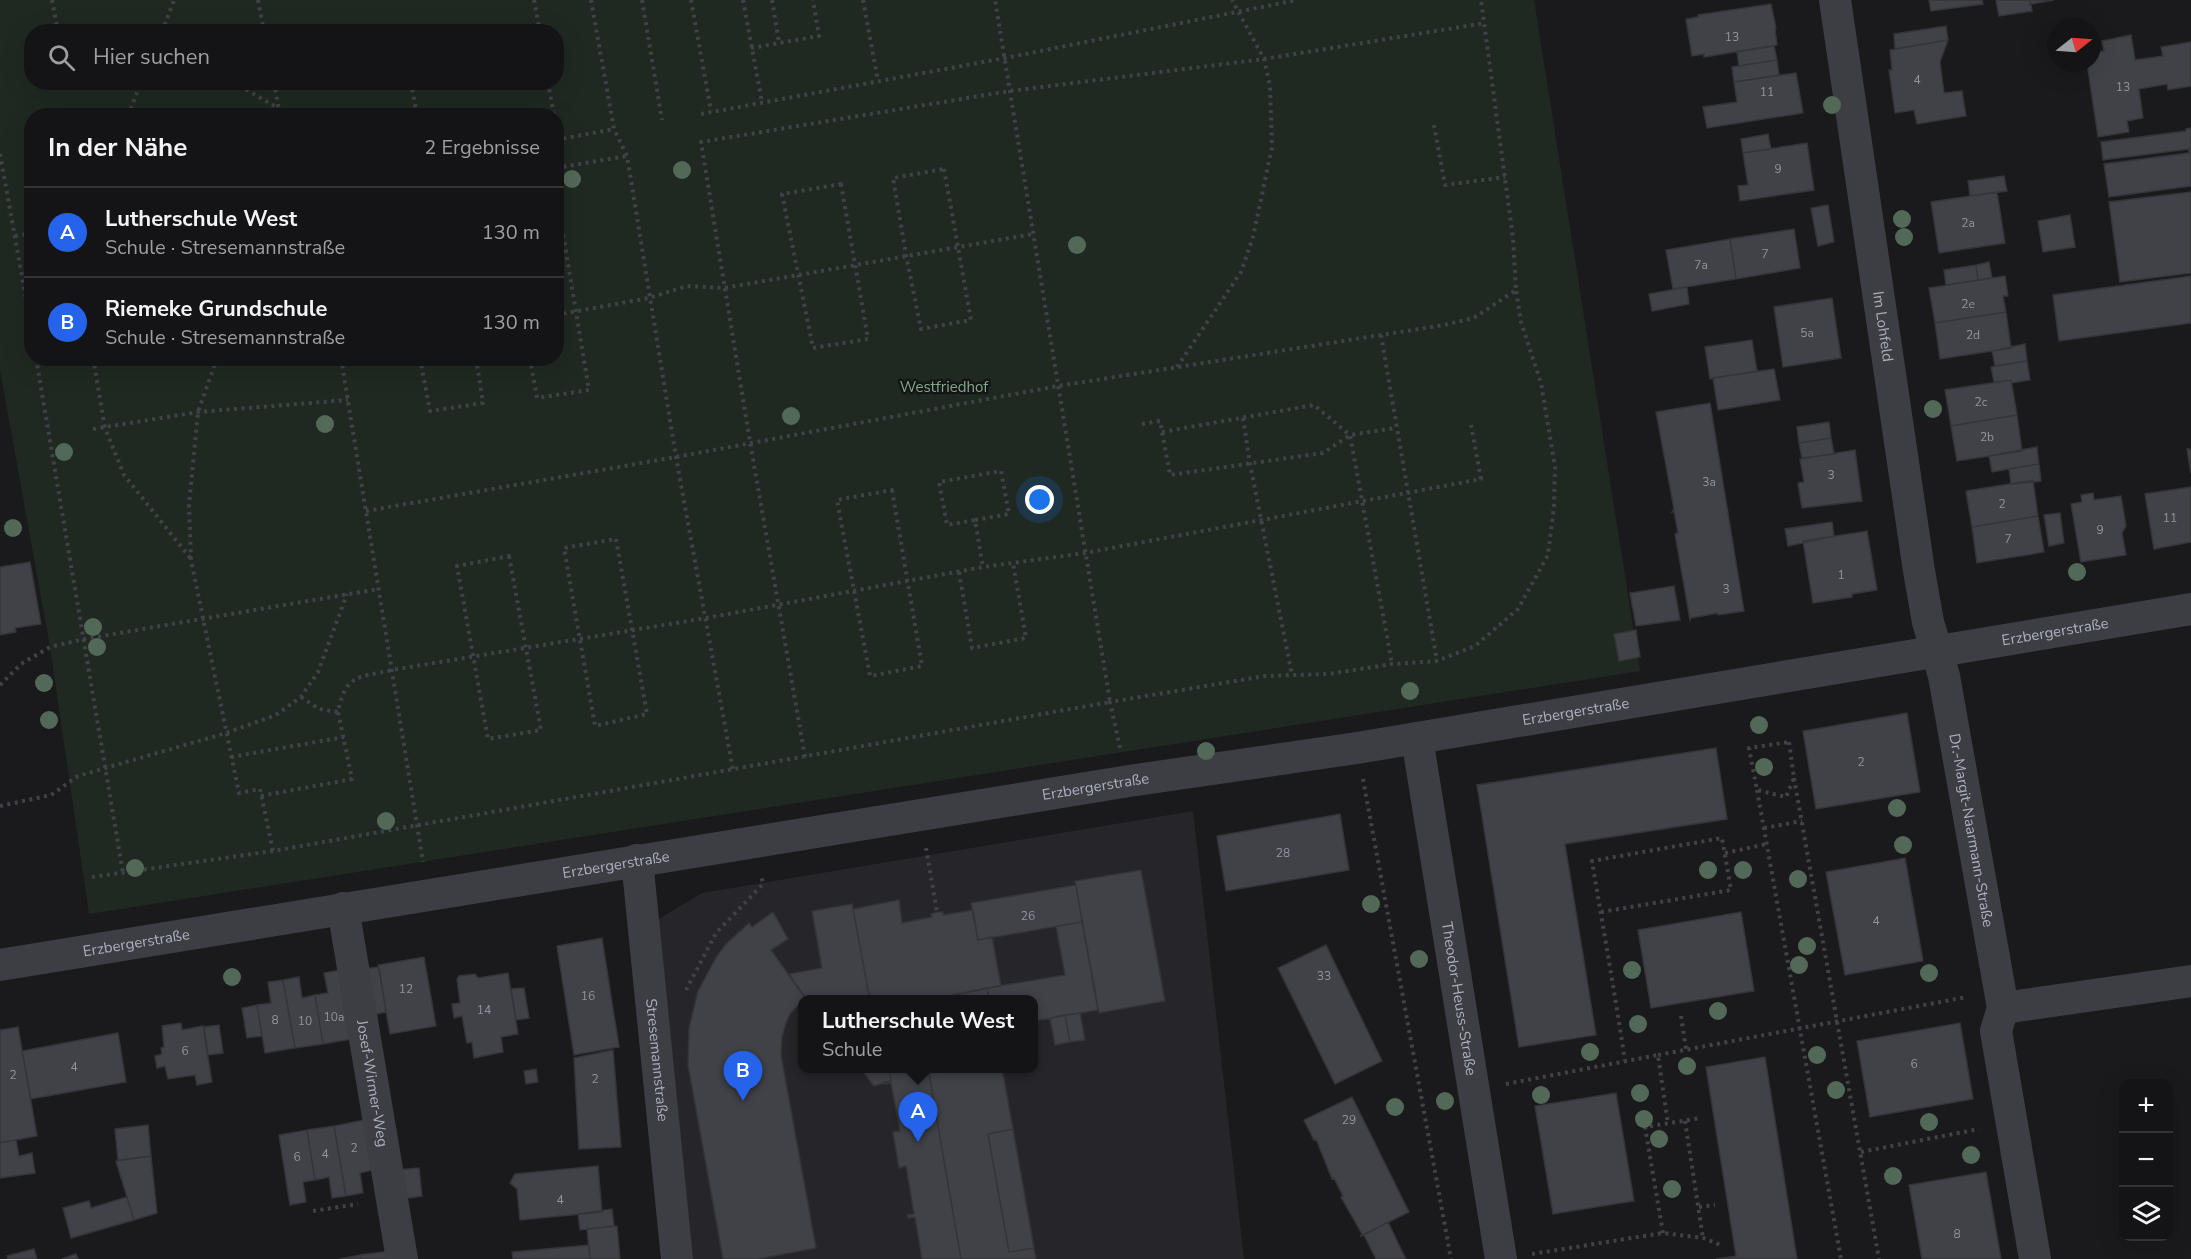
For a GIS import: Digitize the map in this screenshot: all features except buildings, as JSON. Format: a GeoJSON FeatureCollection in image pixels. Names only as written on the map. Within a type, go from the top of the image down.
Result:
{"type":"FeatureCollection","features":[{"type":"Feature","properties":{"kind":"street","name":"Im Lohfeld"},"geometry":{"type":"LineString","coordinates":[[1835,0],[1919,571],[1928,622],[1937,651]]}},
{"type":"Feature","properties":{"kind":"street","name":"Erzbergerstraße"},"geometry":{"type":"LineString","coordinates":[[0,965],[1129,780],[1357,748],[2191,609]]}},
{"type":"Feature","properties":{"kind":"street","name":"Dr.-Margit-Naarmann-Straße"},"geometry":{"type":"LineString","coordinates":[[1937,651],[1944,676],[2001,1000],[1996,1031],[2035,1259]]}},
{"type":"Feature","properties":{"kind":"street","name":"Theodor-Heuss-Straße"},"geometry":{"type":"LineString","coordinates":[[1416,738],[1501,1259]]}},
{"type":"Feature","properties":{"kind":"street","name":"Stresemannstraße"},"geometry":{"type":"LineString","coordinates":[[637,860],[677,1259]]}},
{"type":"Feature","properties":{"kind":"street","name":"Josef-Wirmer-Weg"},"geometry":{"type":"LineString","coordinates":[[344,908],[402,1259]]}},
{"type":"Feature","properties":{"kind":"street"},"geometry":{"type":"LineString","coordinates":[[2001,1000],[2191,981]]}},
{"type":"Feature","properties":{"kind":"path"},"geometry":{"type":"LineString","coordinates":[[52,0],[56,24]]}},
{"type":"Feature","properties":{"kind":"path"},"geometry":{"type":"LineString","coordinates":[[165,24],[174,0]]}},
{"type":"Feature","properties":{"kind":"path"},"geometry":{"type":"LineString","coordinates":[[258,0],[262,24]]}},
{"type":"Feature","properties":{"kind":"path"},"geometry":{"type":"LineString","coordinates":[[534,0],[538,24]]}},
{"type":"Feature","properties":{"kind":"path"},"geometry":{"type":"LineString","coordinates":[[591,0],[614,129],[627,156],[676,457],[734,770]]}},
{"type":"Feature","properties":{"kind":"path"},"geometry":{"type":"LineString","coordinates":[[642,0],[662,120]]}},
{"type":"Feature","properties":{"kind":"path"},"geometry":{"type":"LineString","coordinates":[[691,0],[711,111]]}},
{"type":"Feature","properties":{"kind":"path"},"geometry":{"type":"LineString","coordinates":[[743,0],[762,102]]}},
{"type":"Feature","properties":{"kind":"path"},"geometry":{"type":"LineString","coordinates":[[772,0],[779,43]]}},
{"type":"Feature","properties":{"kind":"path"},"geometry":{"type":"LineString","coordinates":[[751,48],[819,36],[813,0]]}},
{"type":"Feature","properties":{"kind":"path"},"geometry":{"type":"LineString","coordinates":[[863,0],[878,81]]}},
{"type":"Feature","properties":{"kind":"path"},"geometry":{"type":"LineString","coordinates":[[994,0],[1110,702],[1129,780]]}},
{"type":"Feature","properties":{"kind":"path"},"geometry":{"type":"LineString","coordinates":[[1176,368],[1241,272],[1253,237],[1272,147],[1270,86],[1264,59],[1232,0]]}},
{"type":"Feature","properties":{"kind":"path"},"geometry":{"type":"LineString","coordinates":[[701,114],[1005,58],[1297,0]]}},
{"type":"Feature","properties":{"kind":"path"},"geometry":{"type":"LineString","coordinates":[[92,877],[273,851],[1265,676],[1329,674],[1392,664],[1437,661],[1475,646],[1518,609],[1548,555],[1554,506],[1555,467],[1541,383],[1521,322],[1516,290],[1513,238],[1481,0]]}},
{"type":"Feature","properties":{"kind":"path"},"geometry":{"type":"LineString","coordinates":[[805,757],[701,142],[1010,91],[1264,59],[1485,23]]}},
{"type":"Feature","properties":{"kind":"path"},"geometry":{"type":"LineString","coordinates":[[131,108],[138,90]]}},
{"type":"Feature","properties":{"kind":"path"},"geometry":{"type":"LineString","coordinates":[[247,90],[278,108]]}},
{"type":"Feature","properties":{"kind":"path"},"geometry":{"type":"LineString","coordinates":[[275,90],[278,108]]}},
{"type":"Feature","properties":{"kind":"path"},"geometry":{"type":"LineString","coordinates":[[412,90],[416,108]]}},
{"type":"Feature","properties":{"kind":"path"},"geometry":{"type":"LineString","coordinates":[[549,90],[553,108]]}},
{"type":"Feature","properties":{"kind":"path"},"geometry":{"type":"LineString","coordinates":[[1434,125],[1445,185],[1505,177]]}},
{"type":"Feature","properties":{"kind":"path"},"geometry":{"type":"LineString","coordinates":[[564,139],[614,129]]}},
{"type":"Feature","properties":{"kind":"path"},"geometry":{"type":"LineString","coordinates":[[0,154],[24,287]]}},
{"type":"Feature","properties":{"kind":"path"},"geometry":{"type":"LineString","coordinates":[[564,167],[627,156]]}},
{"type":"Feature","properties":{"kind":"path"},"geometry":{"type":"LineString","coordinates":[[944,169],[958,246],[972,320],[921,329],[893,178],[944,169]]}},
{"type":"Feature","properties":{"kind":"path"},"geometry":{"type":"LineString","coordinates":[[841,184],[855,264],[868,339],[813,348],[782,194],[841,184]]}},
{"type":"Feature","properties":{"kind":"path"},"geometry":{"type":"LineString","coordinates":[[15,236],[24,234]]}},
{"type":"Feature","properties":{"kind":"path"},"geometry":{"type":"LineString","coordinates":[[564,314],[649,298],[687,286],[724,288],[1033,234]]}},
{"type":"Feature","properties":{"kind":"path"},"geometry":{"type":"LineString","coordinates":[[531,366],[537,398],[589,390],[578,311],[564,239]]}},
{"type":"Feature","properties":{"kind":"path"},"geometry":{"type":"LineString","coordinates":[[366,511],[676,457],[1058,386],[1474,318],[1516,290]]}},
{"type":"Feature","properties":{"kind":"path"},"geometry":{"type":"LineString","coordinates":[[1381,335],[1437,661]]}},
{"type":"Feature","properties":{"kind":"path"},"geometry":{"type":"LineString","coordinates":[[37,366],[123,873]]}},
{"type":"Feature","properties":{"kind":"path"},"geometry":{"type":"LineString","coordinates":[[94,366],[105,428],[124,475],[191,560]]}},
{"type":"Feature","properties":{"kind":"path"},"geometry":{"type":"LineString","coordinates":[[214,366],[198,411],[189,505],[191,560],[239,793],[260,789],[273,851]]}},
{"type":"Feature","properties":{"kind":"path"},"geometry":{"type":"LineString","coordinates":[[342,366],[417,825]]}},
{"type":"Feature","properties":{"kind":"path"},"geometry":{"type":"LineString","coordinates":[[422,366],[430,411],[483,403],[477,366]]}},
{"type":"Feature","properties":{"kind":"path"},"geometry":{"type":"LineString","coordinates":[[93,429],[198,411],[348,400]]}},
{"type":"Feature","properties":{"kind":"path"},"geometry":{"type":"LineString","coordinates":[[1162,432],[1314,405],[1350,435],[1392,664]]}},
{"type":"Feature","properties":{"kind":"path"},"geometry":{"type":"LineString","coordinates":[[1243,418],[1292,675]]}},
{"type":"Feature","properties":{"kind":"path"},"geometry":{"type":"LineString","coordinates":[[1142,424],[1160,421],[1170,475],[1323,453],[1350,435],[1396,428]]}},
{"type":"Feature","properties":{"kind":"path"},"geometry":{"type":"LineString","coordinates":[[261,796],[352,779],[338,712],[342,693],[353,679],[392,670],[706,618],[907,580],[1085,553],[1481,479],[1471,425]]}},
{"type":"Feature","properties":{"kind":"path"},"geometry":{"type":"LineString","coordinates":[[1001,471],[1009,514],[975,520],[947,525],[939,482],[1001,471]]}},
{"type":"Feature","properties":{"kind":"path"},"geometry":{"type":"LineString","coordinates":[[892,490],[907,580],[922,666],[870,676],[837,500],[892,490]]}},
{"type":"Feature","properties":{"kind":"path"},"geometry":{"type":"LineString","coordinates":[[975,520],[983,567]]}},
{"type":"Feature","properties":{"kind":"path"},"geometry":{"type":"LineString","coordinates":[[616,539],[633,630],[647,714],[595,726],[564,548],[616,539]]}},
{"type":"Feature","properties":{"kind":"path"},"geometry":{"type":"LineString","coordinates":[[509,555],[526,648],[541,730],[488,739],[457,566],[509,555]]}},
{"type":"Feature","properties":{"kind":"path"},"geometry":{"type":"LineString","coordinates":[[959,572],[972,648],[1026,638],[1013,563]]}},
{"type":"Feature","properties":{"kind":"path"},"geometry":{"type":"LineString","coordinates":[[0,685],[21,664],[50,647],[84,639],[379,589]]}},
{"type":"Feature","properties":{"kind":"path"},"geometry":{"type":"LineString","coordinates":[[0,806],[51,795],[78,776],[226,733],[276,715],[301,697],[318,672],[347,594]]}},
{"type":"Feature","properties":{"kind":"path"},"geometry":{"type":"LineString","coordinates":[[301,697],[319,709],[338,712]]}},
{"type":"Feature","properties":{"kind":"path"},"geometry":{"type":"LineString","coordinates":[[231,757],[344,737]]}},
{"type":"Feature","properties":{"kind":"path"},"geometry":{"type":"LineString","coordinates":[[1841,1259],[1749,748],[1789,742],[1879,1259]]}},
{"type":"Feature","properties":{"kind":"path"},"geometry":{"type":"LineString","coordinates":[[1357,748],[1451,1259]]}},
{"type":"Feature","properties":{"kind":"path"},"geometry":{"type":"LineString","coordinates":[[1757,790],[1786,797],[1794,778]]}},
{"type":"Feature","properties":{"kind":"path"},"geometry":{"type":"LineString","coordinates":[[920,814],[936,912]]}},
{"type":"Feature","properties":{"kind":"path"},"geometry":{"type":"LineString","coordinates":[[1764,828],[1802,821]]}},
{"type":"Feature","properties":{"kind":"path"},"geometry":{"type":"LineString","coordinates":[[1600,912],[1731,890],[1722,838],[1592,861],[1600,912],[1625,1061]]}},
{"type":"Feature","properties":{"kind":"path"},"geometry":{"type":"LineString","coordinates":[[684,996],[716,933],[763,884],[757,841]]}},
{"type":"Feature","properties":{"kind":"path"},"geometry":{"type":"LineString","coordinates":[[1725,853],[1767,844]]}},
{"type":"Feature","properties":{"kind":"path"},"geometry":{"type":"LineString","coordinates":[[1474,1090],[1837,1021],[2001,1000]]}},
{"type":"Feature","properties":{"kind":"path"},"geometry":{"type":"LineString","coordinates":[[1681,1016],[1686,1049]]}},
{"type":"Feature","properties":{"kind":"path"},"geometry":{"type":"LineString","coordinates":[[1658,1055],[1668,1124]]}},
{"type":"Feature","properties":{"kind":"path"},"geometry":{"type":"LineString","coordinates":[[1663,1233],[1645,1127],[1701,1118]]}},
{"type":"Feature","properties":{"kind":"path"},"geometry":{"type":"LineString","coordinates":[[1686,1121],[1703,1238]]}},
{"type":"Feature","properties":{"kind":"path"},"geometry":{"type":"LineString","coordinates":[[1861,1152],[2012,1123]]}},
{"type":"Feature","properties":{"kind":"path"},"geometry":{"type":"LineString","coordinates":[[313,1211],[392,1198]]}},
{"type":"Feature","properties":{"kind":"path"},"geometry":{"type":"LineString","coordinates":[[1699,1207],[1715,1205]]}},
{"type":"Feature","properties":{"kind":"path"},"geometry":{"type":"LineString","coordinates":[[1534,1254],[1663,1233],[1703,1238],[1723,1246]]}},
{"type":"Feature","properties":{"kind":"shaded area"},"geometry":{"type":"Polygon","coordinates":[[[1193,811],[1244,1259],[692,1259],[657,920],[702,893],[1193,811]]]}},
{"type":"Feature","properties":{"kind":"green space","name":"Westfriedhof"},"geometry":{"type":"Polygon","coordinates":[[[0,0],[1534,0],[1640,671],[89,914],[50,647],[0,370],[0,0]]]}},
{"type":"Feature","properties":{"kind":"place","name":"Riemeke Grundschule"},"geometry":{"type":"Point","coordinates":[743,1101]}},
{"type":"Feature","properties":{"kind":"place","name":"Lutherschule West"},"geometry":{"type":"Point","coordinates":[918,1142]}}]}
